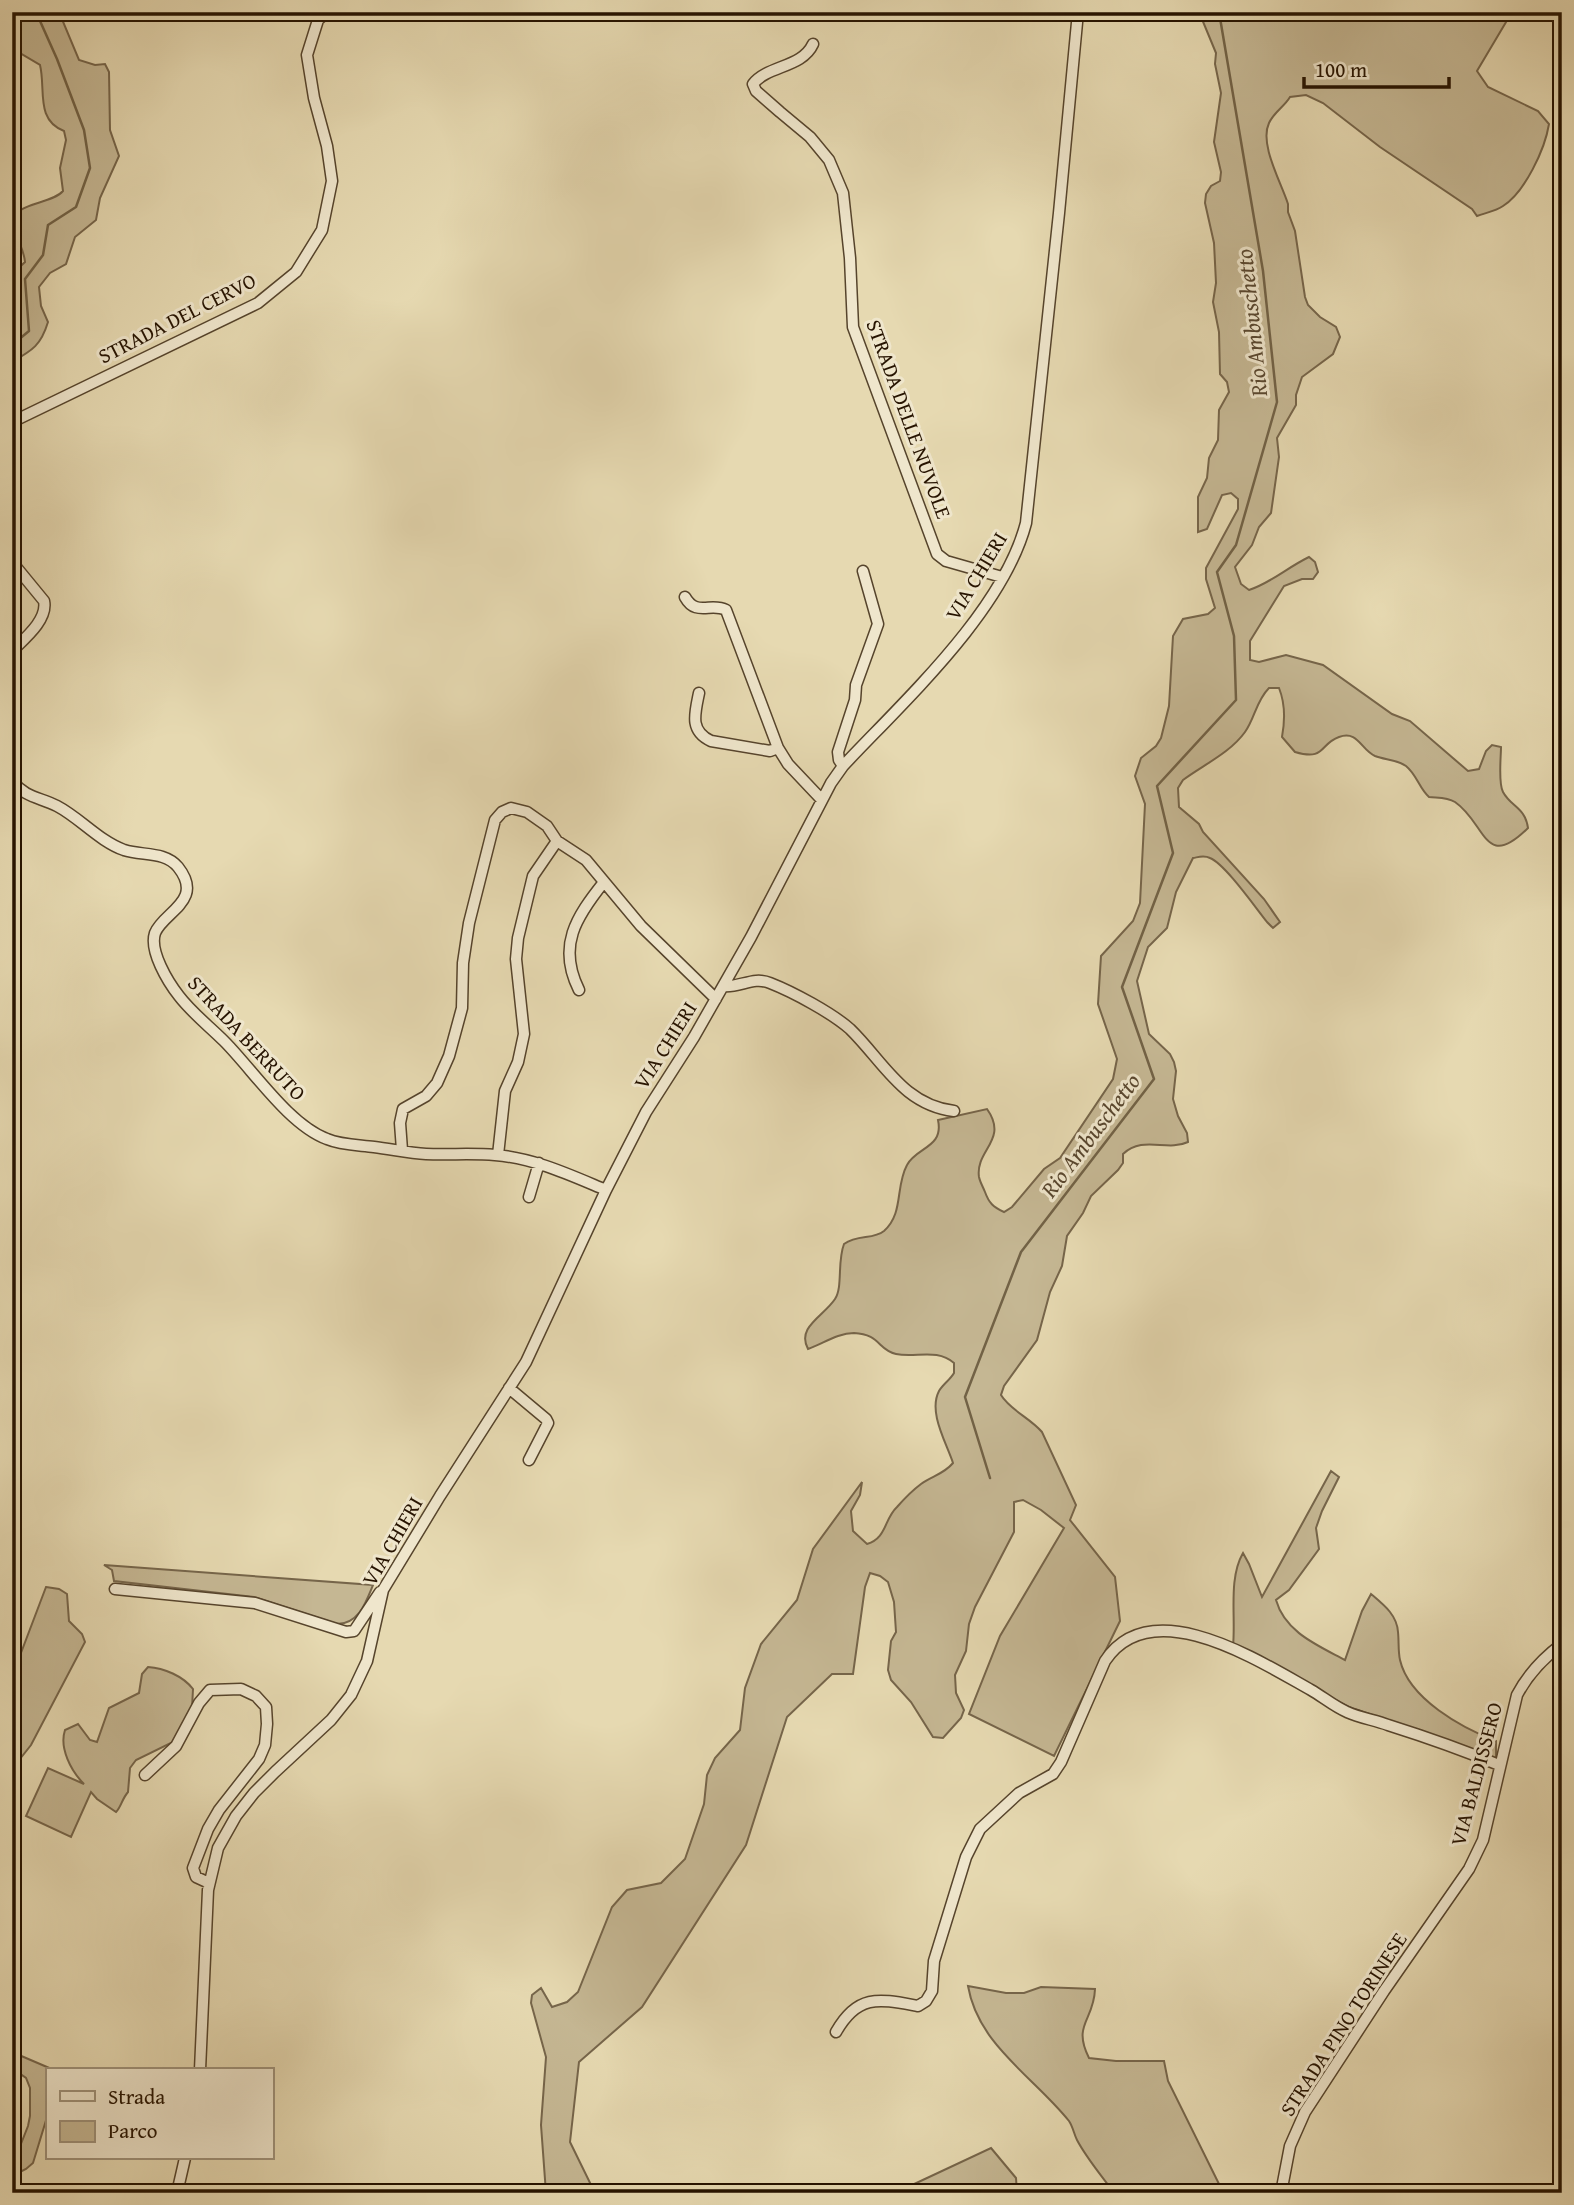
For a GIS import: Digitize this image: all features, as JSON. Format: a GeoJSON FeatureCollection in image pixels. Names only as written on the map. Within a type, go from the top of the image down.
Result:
{"type":"FeatureCollection","features":[{"type":"Feature","properties":{"kind":"street","name":"STRADA DEL CERVO"},"geometry":{"type":"LineString","coordinates":[[12,422],[258,303],[296,272],[322,230],[332,181],[307,55],[318,20],[327,12]]}},
{"type":"Feature","properties":{"kind":"street","name":"VIA CHIERI"},"geometry":{"type":"LineString","coordinates":[[200,2068],[209,1883],[218,1848],[236,1816],[254,1793],[331,1720],[351,1695],[367,1661],[383,1590],[526,1362],[606,1190],[657,1093],[716,999],[774,895],[822,800],[843,766],[940,663],[980,613],[1020,545],[1026,523],[1078,12]]}},
{"type":"Feature","properties":{"kind":"street","name":"STRADA DELLE NUVOLE"},"geometry":{"type":"LineString","coordinates":[[813,44],[803,58],[758,77],[753,84],[764,98],[810,137],[829,160],[843,193],[850,258],[853,327],[937,554],[946,561],[1002,577]]}},
{"type":"Feature","properties":{"kind":"street"},"geometry":{"type":"LineString","coordinates":[[12,562],[44,601],[45,607],[42,617],[12,652]]}},
{"type":"Feature","properties":{"kind":"street"},"geometry":{"type":"LineString","coordinates":[[843,766],[838,752],[855,700],[856,685],[878,624],[863,571]]}},
{"type":"Feature","properties":{"kind":"street"},"geometry":{"type":"LineString","coordinates":[[685,597],[693,607],[702,610],[723,607],[729,615],[778,748],[788,764],[822,800]]}},
{"type":"Feature","properties":{"kind":"street"},"geometry":{"type":"LineString","coordinates":[[699,693],[694,718],[696,730],[702,737],[711,741],[770,751],[778,748]]}},
{"type":"Feature","properties":{"kind":"street","name":"STRADA BERRUTO"},"geometry":{"type":"LineString","coordinates":[[12,781],[30,797],[56,806],[113,845],[163,857],[175,864],[185,884],[183,904],[161,923],[154,934],[156,953],[180,997],[226,1042],[298,1121],[314,1133],[328,1140],[424,1154],[498,1155],[539,1163],[606,1190]]}},
{"type":"Feature","properties":{"kind":"street"},"geometry":{"type":"LineString","coordinates":[[402,1150],[400,1123],[404,1109],[426,1096],[437,1083],[449,1056],[460,1019],[463,963],[469,923],[495,820],[502,812],[511,808],[527,813],[547,826],[557,841],[586,860],[641,926],[716,999]]}},
{"type":"Feature","properties":{"kind":"street"},"geometry":{"type":"LineString","coordinates":[[498,1155],[505,1091],[518,1062],[524,1034],[516,959],[518,938],[533,876],[557,841]]}},
{"type":"Feature","properties":{"kind":"street"},"geometry":{"type":"LineString","coordinates":[[579,990],[568,955],[569,944],[591,899],[604,882]]}},
{"type":"Feature","properties":{"kind":"street"},"geometry":{"type":"LineString","coordinates":[[723,986],[730,987],[758,980],[770,982],[809,1003],[848,1027],[911,1095],[937,1109],[954,1111]]}},
{"type":"Feature","properties":{"kind":"street"},"geometry":{"type":"LineString","coordinates":[[529,1197],[539,1163]]}},
{"type":"Feature","properties":{"kind":"street"},"geometry":{"type":"LineString","coordinates":[[509,1388],[548,1423],[529,1460]]}},
{"type":"Feature","properties":{"kind":"street"},"geometry":{"type":"LineString","coordinates":[[115,1589],[255,1603],[346,1632],[354,1631],[376,1595],[383,1590]]}},
{"type":"Feature","properties":{"kind":"street"},"geometry":{"type":"LineString","coordinates":[[836,2032],[843,2019],[865,2001],[881,1999],[918,2006],[926,2001],[932,1991],[934,1961],[966,1857],[980,1829],[1019,1793],[1053,1774],[1061,1762],[1105,1661],[1115,1646],[1130,1639],[1172,1630],[1197,1634],[1234,1649],[1347,1712],[1463,1750],[1499,1765]]}},
{"type":"Feature","properties":{"kind":"street","name":"VIA BALDISSERO"},"geometry":{"type":"LineString","coordinates":[[1434,1920],[1469,1869],[1483,1840],[1517,1695],[1526,1677],[1562,1644]]}},
{"type":"Feature","properties":{"kind":"street"},"geometry":{"type":"LineString","coordinates":[[145,1775],[176,1746],[199,1703],[210,1690],[241,1689],[257,1696],[266,1707],[266,1734],[259,1759],[219,1810],[194,1864],[196,1877],[209,1883]]}},
{"type":"Feature","properties":{"kind":"street","name":"STRADA PINO TORINESE"},"geometry":{"type":"LineString","coordinates":[[1281,2193],[1290,2146],[1305,2112],[1434,1920]]}},
{"type":"Feature","properties":{"kind":"street"},"geometry":{"type":"LineString","coordinates":[[177,2193],[185,2160]]}},
{"type":"Feature","properties":{"kind":"green space"},"geometry":{"type":"Polygon","coordinates":[[[12,12],[59,12],[79,60],[95,65],[105,64],[109,72],[110,130],[119,156],[100,198],[96,220],[75,237],[66,264],[50,273],[39,287],[41,306],[48,322],[39,342],[12,362],[12,274],[25,262],[14,228],[15,216],[25,207],[50,199],[63,191],[60,168],[66,140],[64,131],[55,126],[45,112],[40,65],[15,50],[12,40],[12,12]]]}},
{"type":"Feature","properties":{"kind":"green space"},"geometry":{"type":"Polygon","coordinates":[[[1199,12],[1512,12],[1477,71],[1488,87],[1538,111],[1549,124],[1543,145],[1526,180],[1511,199],[1497,209],[1477,216],[1472,209],[1380,147],[1323,103],[1306,95],[1290,97],[1269,123],[1269,152],[1295,231],[1305,297],[1308,305],[1320,317],[1336,327],[1340,337],[1333,354],[1302,377],[1296,405],[1277,438],[1279,457],[1271,513],[1259,527],[1252,545],[1235,567],[1241,584],[1249,590],[1309,557],[1315,562],[1318,572],[1313,579],[1302,579],[1284,586],[1250,641],[1250,660],[1259,662],[1286,655],[1323,665],[1392,714],[1410,721],[1468,771],[1479,769],[1486,751],[1492,745],[1501,747],[1501,788],[1506,797],[1521,811],[1528,828],[1514,840],[1494,845],[1455,802],[1446,798],[1429,797],[1406,766],[1375,756],[1351,736],[1333,740],[1317,753],[1295,752],[1282,737],[1284,712],[1279,688],[1269,688],[1248,727],[1232,746],[1183,780],[1178,788],[1179,807],[1199,824],[1203,832],[1264,899],[1280,922],[1273,928],[1216,862],[1202,856],[1193,858],[1176,892],[1167,928],[1148,947],[1137,981],[1149,1034],[1170,1054],[1174,1062],[1176,1071],[1173,1099],[1188,1142],[1180,1145],[1147,1144],[1131,1148],[1123,1154],[1123,1163],[1118,1170],[1091,1196],[1067,1236],[1062,1266],[1050,1292],[1037,1340],[1004,1386],[1001,1395],[1042,1432],[1076,1505],[1070,1520],[1115,1577],[1120,1621],[1054,1756],[969,1714],[1000,1636],[1064,1528],[1023,1500],[1014,1502],[1014,1532],[975,1607],[969,1624],[966,1651],[955,1675],[956,1693],[964,1710],[961,1718],[943,1738],[933,1737],[911,1702],[891,1680],[888,1670],[891,1641],[896,1632],[894,1602],[888,1582],[870,1573],[865,1587],[853,1674],[832,1674],[787,1717],[746,1845],[642,2007],[579,2062],[570,2142],[595,2193],[546,2193],[541,2125],[546,2057],[531,2003],[532,1995],[541,1988],[552,2007],[567,2002],[578,1992],[612,1907],[627,1890],[661,1883],[685,1859],[704,1804],[707,1775],[715,1758],[740,1730],[745,1688],[761,1644],[797,1600],[813,1549],[862,1482],[860,1495],[851,1511],[853,1531],[867,1544],[882,1533],[893,1512],[912,1492],[953,1463],[939,1427],[936,1399],[954,1373],[954,1363],[941,1356],[896,1354],[869,1336],[854,1333],[836,1337],[808,1349],[805,1341],[808,1328],[837,1294],[844,1244],[880,1234],[890,1224],[897,1208],[903,1173],[911,1159],[937,1136],[938,1120],[987,1109],[994,1129],[979,1168],[979,1177],[990,1202],[1004,1212],[1012,1207],[1044,1169],[1060,1158],[1113,1079],[1117,1059],[1098,1004],[1101,956],[1133,921],[1140,903],[1145,804],[1135,776],[1141,758],[1156,746],[1161,738],[1169,706],[1173,636],[1183,619],[1208,614],[1215,608],[1206,579],[1206,568],[1238,509],[1238,499],[1231,493],[1222,495],[1207,529],[1198,532],[1198,497],[1207,478],[1209,458],[1218,440],[1219,410],[1229,392],[1227,382],[1220,374],[1219,332],[1213,302],[1216,283],[1214,243],[1205,203],[1211,186],[1220,181],[1221,172],[1214,142],[1221,93],[1215,64],[1216,53],[1199,12]]]}},
{"type":"Feature","properties":{"kind":"green space"},"geometry":{"type":"Polygon","coordinates":[[[1331,1471],[1339,1477],[1316,1528],[1319,1549],[1289,1590],[1276,1600],[1280,1611],[1303,1636],[1345,1660],[1362,1611],[1371,1594],[1395,1620],[1400,1660],[1414,1687],[1453,1720],[1496,1741],[1496,1760],[1458,1744],[1349,1707],[1233,1646],[1234,1586],[1238,1563],[1243,1553],[1262,1597],[1331,1471]]]}},
{"type":"Feature","properties":{"kind":"green space"},"geometry":{"type":"Polygon","coordinates":[[[104,1565],[373,1585],[356,1616],[345,1623],[337,1624],[254,1597],[114,1581],[112,1570],[104,1565]]]}},
{"type":"Feature","properties":{"kind":"green space"},"geometry":{"type":"Polygon","coordinates":[[[46,1587],[59,1589],[67,1594],[69,1621],[82,1634],[85,1642],[31,1745],[12,1769],[12,1720],[20,1706],[21,1692],[13,1674],[46,1587]]]}},
{"type":"Feature","properties":{"kind":"green space"},"geometry":{"type":"Polygon","coordinates":[[[148,1667],[173,1674],[193,1689],[192,1708],[175,1741],[136,1760],[130,1768],[128,1792],[116,1812],[91,1792],[71,1837],[26,1816],[48,1768],[84,1784],[67,1759],[65,1730],[78,1724],[90,1740],[97,1742],[109,1708],[139,1693],[142,1674],[148,1667]]]}},
{"type":"Feature","properties":{"kind":"green space"},"geometry":{"type":"Polygon","coordinates":[[[968,1986],[1006,1993],[1024,1993],[1041,1987],[1095,1989],[1094,2000],[1083,2030],[1084,2047],[1089,2058],[1164,2061],[1168,2081],[1221,2188],[1221,2193],[1114,2193],[1081,2147],[1069,2121],[1009,2059],[983,2026],[968,1986]]]}},
{"type":"Feature","properties":{"kind":"green space"},"geometry":{"type":"Polygon","coordinates":[[[12,2052],[49,2068],[46,2068],[46,2120],[33,2163],[18,2173],[15,2163],[30,2116],[30,2088],[26,2078],[12,2068],[12,2052]]]}},
{"type":"Feature","properties":{"kind":"green space"},"geometry":{"type":"Polygon","coordinates":[[[991,2148],[1016,2178],[1017,2193],[895,2193],[991,2148]]]}},
{"type":"Feature","properties":{"kind":"waterway"},"geometry":{"type":"LineString","coordinates":[[12,345],[29,331],[25,279],[43,255],[48,225],[76,207],[90,168],[84,130],[36,12]]}},
{"type":"Feature","properties":{"kind":"waterway","name":"Rio Ambuschetto"},"geometry":{"type":"LineString","coordinates":[[990,1478],[965,1397],[1021,1252],[1154,1079],[1122,987],[1173,853],[1157,786],[1236,700],[1234,636],[1217,572],[1236,545],[1277,402],[1263,271],[1219,12]]}}]}
